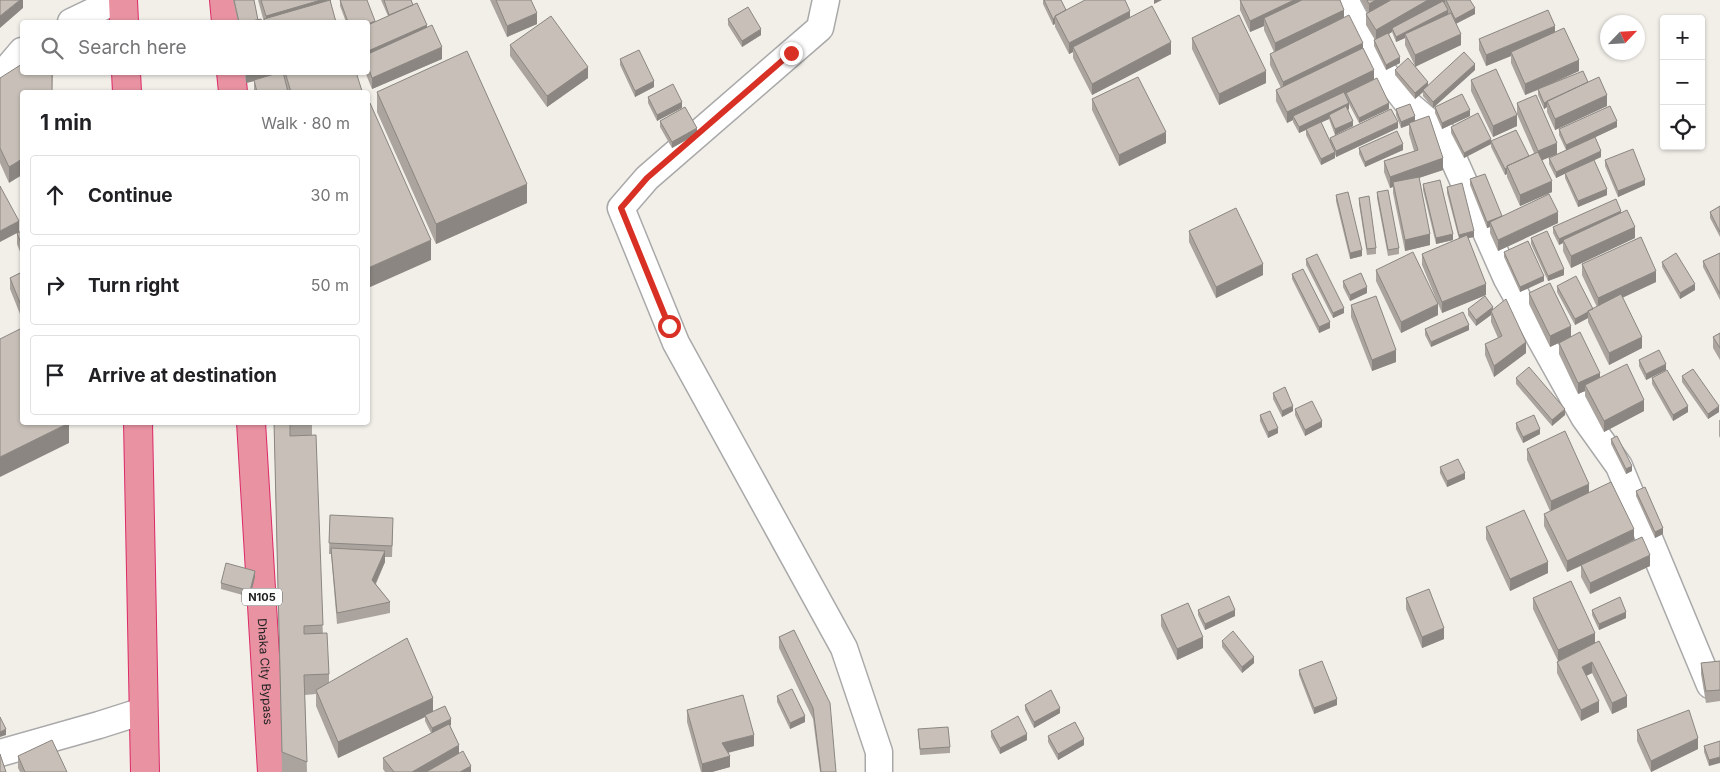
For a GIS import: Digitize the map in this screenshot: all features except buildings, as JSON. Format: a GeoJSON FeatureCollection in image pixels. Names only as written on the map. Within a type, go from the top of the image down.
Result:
{"type":"FeatureCollection","features":[{"type":"Feature","properties":{"kind":"highway"},"geometry":{"type":"LineString","coordinates":[[123,0],[124,20]]}},
{"type":"Feature","properties":{"kind":"highway"},"geometry":{"type":"LineString","coordinates":[[224,0],[226,20]]}},
{"type":"Feature","properties":{"kind":"highway"},"geometry":{"type":"LineString","coordinates":[[126,75],[127,90]]}},
{"type":"Feature","properties":{"kind":"highway"},"geometry":{"type":"LineString","coordinates":[[231,75],[233,90]]}},
{"type":"Feature","properties":{"kind":"highway"},"geometry":{"type":"LineString","coordinates":[[138,425],[145,772]]}},
{"type":"Feature","properties":{"kind":"highway","name":"Dhaka City Bypass"},"geometry":{"type":"LineString","coordinates":[[251,425],[272,772]]}},
{"type":"Feature","properties":{"kind":"street"},"geometry":{"type":"LineString","coordinates":[[75,20],[117,0]]}},
{"type":"Feature","properties":{"kind":"street"},"geometry":{"type":"LineString","coordinates":[[826,0],[820,28],[647,178],[621,208],[676,343],[844,648],[879,752],[879,772]]}},
{"type":"Feature","properties":{"kind":"street"},"geometry":{"type":"LineString","coordinates":[[1345,0],[1382,70],[1409,105],[1442,133],[1507,280],[1584,417],[1619,466],[1710,685],[1720,684]]}},
{"type":"Feature","properties":{"kind":"street"},"geometry":{"type":"LineString","coordinates":[[0,77],[20,53]]}},
{"type":"Feature","properties":{"kind":"street"},"geometry":{"type":"LineString","coordinates":[[0,753],[143,711]]}},
{"type":"Feature","properties":{"kind":"route"},"geometry":{"type":"LineString","coordinates":[[669,326],[621,208],[647,178],[791,53]]}}]}
